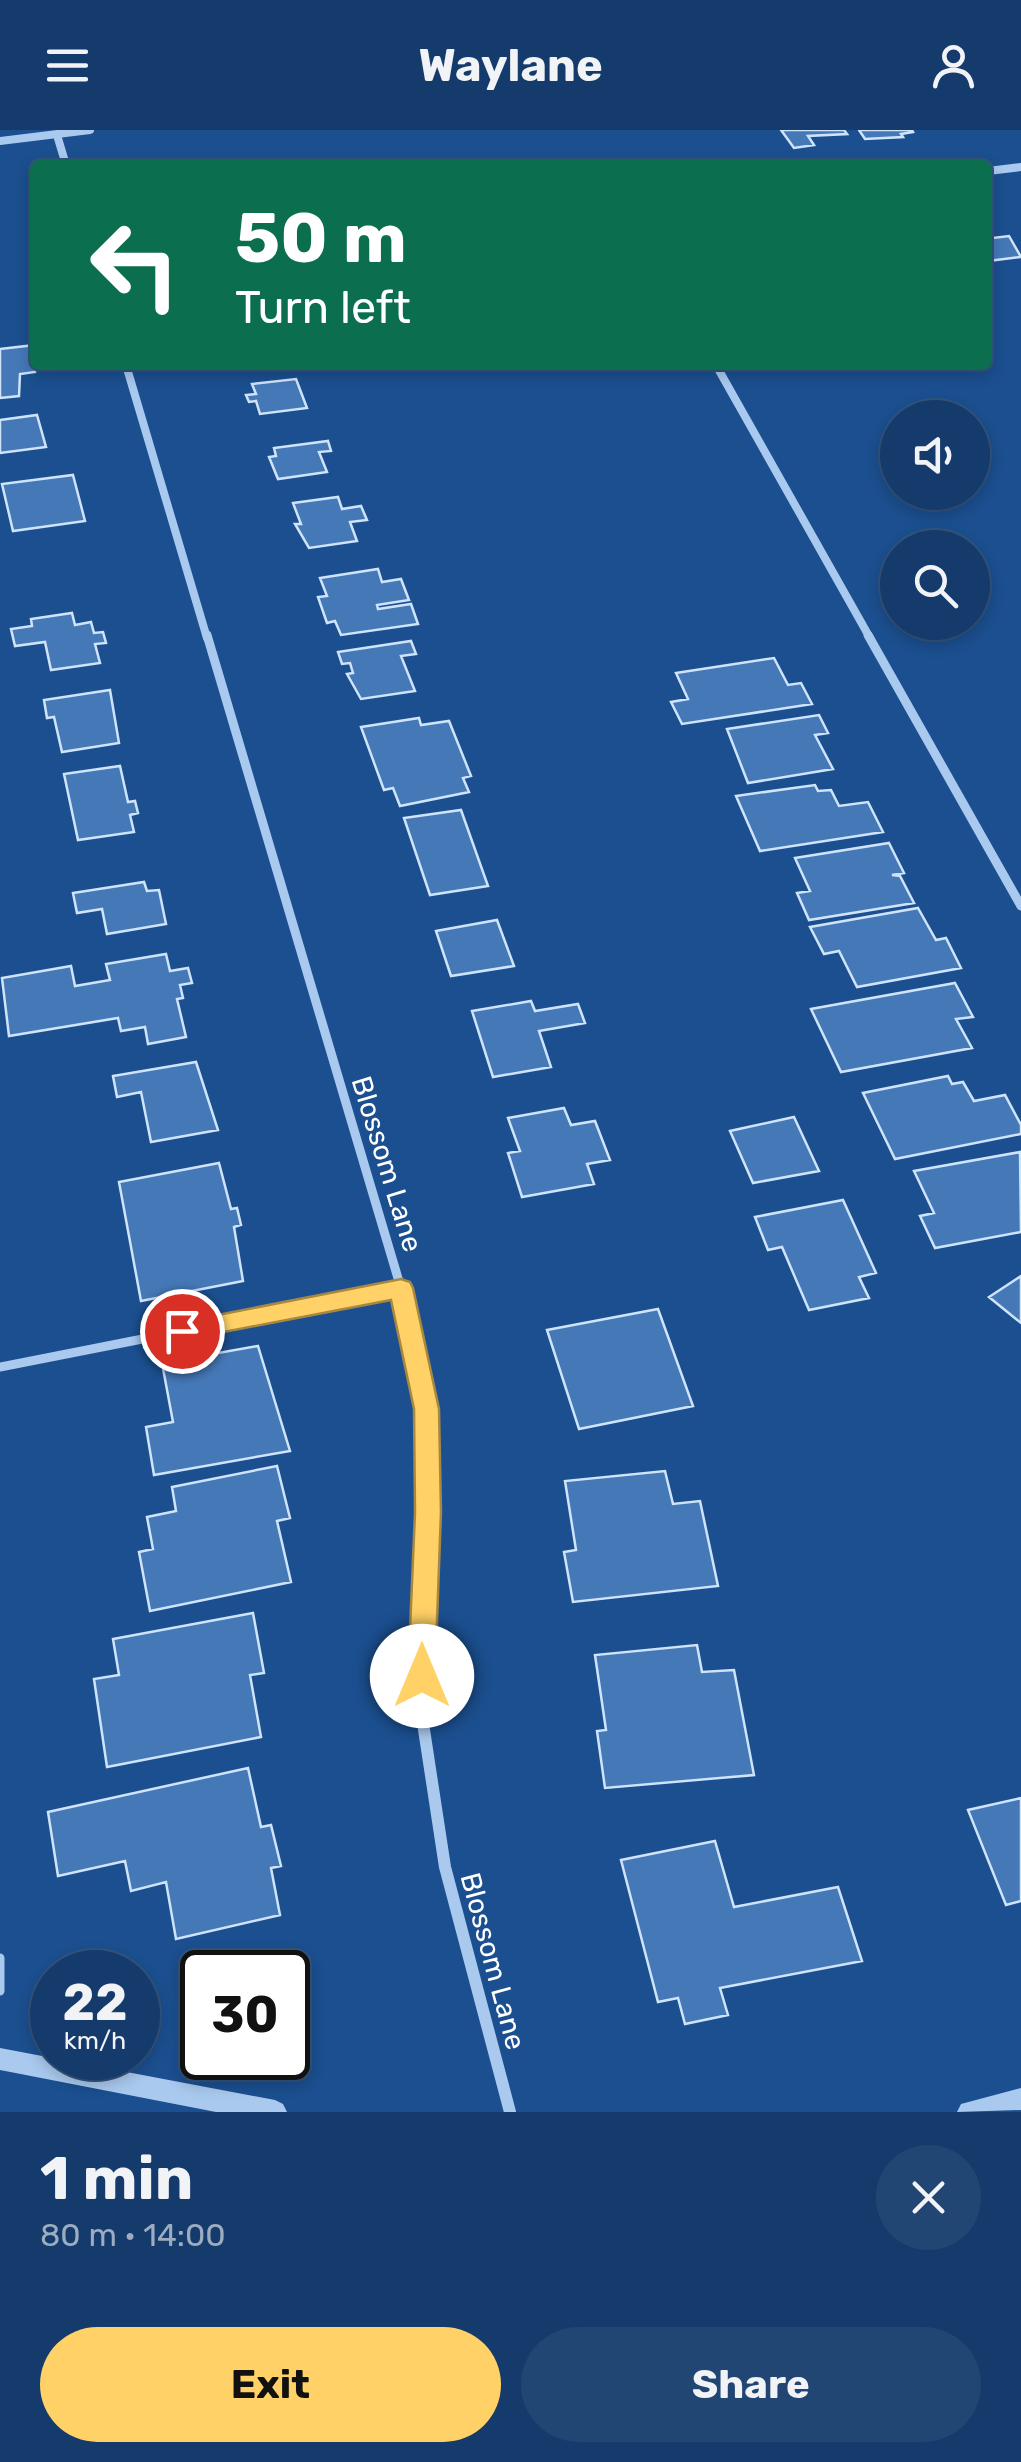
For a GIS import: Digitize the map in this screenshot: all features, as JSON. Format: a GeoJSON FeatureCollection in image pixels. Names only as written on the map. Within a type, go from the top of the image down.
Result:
{"type":"FeatureCollection","features":[{"type":"Feature","properties":{"kind":"street"},"geometry":{"type":"LineString","coordinates":[[0,142],[90,130]]}},
{"type":"Feature","properties":{"kind":"street"},"geometry":{"type":"LineString","coordinates":[[57,134],[65,160]]}},
{"type":"Feature","properties":{"kind":"street"},"geometry":{"type":"LineString","coordinates":[[992,170],[1021,166]]}},
{"type":"Feature","properties":{"kind":"street","name":"Blossom Lane"},"geometry":{"type":"LineString","coordinates":[[127,370],[401,1288],[426,1409],[428,1512],[421,1710],[445,1868],[510,2112]]}},
{"type":"Feature","properties":{"kind":"street"},"geometry":{"type":"LineString","coordinates":[[719,370],[1021,906]]}},
{"type":"Feature","properties":{"kind":"street"},"geometry":{"type":"LineString","coordinates":[[0,2059],[275,2112]]}},
{"type":"Feature","properties":{"kind":"street"},"geometry":{"type":"LineString","coordinates":[[968,2112],[1021,2099]]}},
{"type":"Feature","properties":{"kind":"lane"},"geometry":{"type":"LineString","coordinates":[[0,1366],[401,1288]]}},
{"type":"Feature","properties":{"kind":"lane"},"geometry":{"type":"LineString","coordinates":[[0,1958],[0,1991]]}},
{"type":"Feature","properties":{"kind":"building"},"geometry":{"type":"Polygon","coordinates":[[[781,130],[844,130],[847,134],[808,136],[814,145],[794,148],[781,130]]]}},
{"type":"Feature","properties":{"kind":"building"},"geometry":{"type":"Polygon","coordinates":[[[859,130],[913,132],[901,134],[903,137],[865,139],[859,130]]]}},
{"type":"Feature","properties":{"kind":"building"},"geometry":{"type":"Polygon","coordinates":[[[1009,236],[1021,257],[992,261],[992,237],[1009,236]]]}},
{"type":"Feature","properties":{"kind":"building"},"geometry":{"type":"Polygon","coordinates":[[[30,346],[30,370],[35,372],[20,374],[19,396],[0,398],[0,349],[30,346]]]}},
{"type":"Feature","properties":{"kind":"building"},"geometry":{"type":"Polygon","coordinates":[[[296,379],[307,408],[260,414],[256,401],[249,402],[246,395],[256,394],[252,384],[296,379]]]}},
{"type":"Feature","properties":{"kind":"building"},"geometry":{"type":"Polygon","coordinates":[[[37,415],[46,447],[0,453],[0,420],[37,415]]]}},
{"type":"Feature","properties":{"kind":"building"},"geometry":{"type":"Polygon","coordinates":[[[328,441],[331,451],[319,452],[327,472],[278,479],[269,457],[276,456],[274,448],[328,441]]]}},
{"type":"Feature","properties":{"kind":"building"},"geometry":{"type":"Polygon","coordinates":[[[73,475],[85,521],[13,531],[2,484],[73,475]]]}},
{"type":"Feature","properties":{"kind":"building"},"geometry":{"type":"Polygon","coordinates":[[[338,497],[342,509],[361,506],[367,520],[350,522],[357,541],[309,548],[295,524],[301,524],[293,503],[338,497]]]}},
{"type":"Feature","properties":{"kind":"building"},"geometry":{"type":"Polygon","coordinates":[[[378,569],[382,582],[401,579],[409,600],[377,605],[378,609],[411,604],[418,624],[341,635],[335,621],[327,623],[318,597],[327,596],[320,578],[378,569]]]}},
{"type":"Feature","properties":{"kind":"building"},"geometry":{"type":"Polygon","coordinates":[[[72,613],[75,625],[91,622],[94,633],[103,632],[106,643],[95,644],[100,663],[51,670],[45,642],[15,646],[11,629],[32,626],[31,619],[72,613]]]}},
{"type":"Feature","properties":{"kind":"building"},"geometry":{"type":"Polygon","coordinates":[[[411,641],[416,654],[401,656],[415,691],[361,699],[347,674],[353,673],[350,663],[342,664],[338,652],[411,641]]]}},
{"type":"Feature","properties":{"kind":"building"},"geometry":{"type":"Polygon","coordinates":[[[774,658],[788,685],[801,683],[812,704],[682,724],[671,702],[688,699],[676,673],[774,658]]]}},
{"type":"Feature","properties":{"kind":"building"},"geometry":{"type":"Polygon","coordinates":[[[110,690],[119,743],[62,752],[54,717],[47,718],[44,700],[110,690]]]}},
{"type":"Feature","properties":{"kind":"building"},"geometry":{"type":"Polygon","coordinates":[[[819,715],[828,733],[815,735],[833,769],[748,783],[727,729],[819,715]]]}},
{"type":"Feature","properties":{"kind":"building"},"geometry":{"type":"Polygon","coordinates":[[[419,718],[421,725],[449,721],[471,776],[463,778],[469,792],[400,806],[393,788],[384,790],[361,727],[419,718]]]}},
{"type":"Feature","properties":{"kind":"building"},"geometry":{"type":"Polygon","coordinates":[[[120,766],[128,802],[135,801],[138,813],[130,815],[134,832],[78,840],[64,774],[120,766]]]}},
{"type":"Feature","properties":{"kind":"building"},"geometry":{"type":"Polygon","coordinates":[[[815,785],[818,791],[831,790],[839,806],[868,802],[883,832],[760,851],[736,796],[815,785]]]}},
{"type":"Feature","properties":{"kind":"building"},"geometry":{"type":"Polygon","coordinates":[[[461,810],[488,886],[430,895],[404,818],[461,810]]]}},
{"type":"Feature","properties":{"kind":"building"},"geometry":{"type":"Polygon","coordinates":[[[889,843],[904,873],[892,875],[900,876],[914,903],[809,920],[797,893],[810,891],[795,858],[889,843]]]}},
{"type":"Feature","properties":{"kind":"building"},"geometry":{"type":"Polygon","coordinates":[[[144,882],[147,891],[159,890],[166,924],[107,934],[102,909],[77,913],[73,893],[144,882]]]}},
{"type":"Feature","properties":{"kind":"building"},"geometry":{"type":"Polygon","coordinates":[[[918,908],[936,940],[946,938],[961,968],[857,987],[839,951],[824,954],[810,927],[918,908]]]}},
{"type":"Feature","properties":{"kind":"building"},"geometry":{"type":"Polygon","coordinates":[[[497,920],[514,966],[451,976],[436,931],[497,920]]]}},
{"type":"Feature","properties":{"kind":"building"},"geometry":{"type":"Polygon","coordinates":[[[166,954],[170,971],[188,968],[192,983],[180,985],[183,998],[177,999],[186,1037],[148,1044],[145,1027],[121,1031],[118,1018],[9,1036],[2,978],[71,966],[75,986],[110,980],[106,964],[166,954]]]}},
{"type":"Feature","properties":{"kind":"building"},"geometry":{"type":"Polygon","coordinates":[[[955,983],[973,1017],[956,1019],[972,1048],[841,1072],[811,1009],[955,983]]]}},
{"type":"Feature","properties":{"kind":"building"},"geometry":{"type":"Polygon","coordinates":[[[531,1001],[535,1011],[578,1004],[585,1023],[539,1031],[551,1067],[493,1077],[472,1011],[531,1001]]]}},
{"type":"Feature","properties":{"kind":"building"},"geometry":{"type":"Polygon","coordinates":[[[196,1062],[218,1130],[151,1142],[141,1092],[117,1097],[113,1076],[196,1062]]]}},
{"type":"Feature","properties":{"kind":"building"},"geometry":{"type":"Polygon","coordinates":[[[948,1076],[952,1084],[963,1082],[974,1101],[1005,1095],[1021,1125],[1021,1134],[895,1159],[863,1093],[948,1076]]]}},
{"type":"Feature","properties":{"kind":"building"},"geometry":{"type":"Polygon","coordinates":[[[564,1108],[571,1125],[595,1121],[610,1160],[587,1164],[594,1184],[522,1197],[508,1153],[520,1151],[508,1118],[564,1108]]]}},
{"type":"Feature","properties":{"kind":"building"},"geometry":{"type":"Polygon","coordinates":[[[794,1117],[819,1171],[753,1183],[730,1131],[794,1117]]]}},
{"type":"Feature","properties":{"kind":"building"},"geometry":{"type":"Polygon","coordinates":[[[1020,1152],[1021,1232],[935,1248],[920,1216],[934,1213],[914,1171],[1020,1152]]]}},
{"type":"Feature","properties":{"kind":"building"},"geometry":{"type":"Polygon","coordinates":[[[219,1163],[231,1209],[237,1208],[241,1225],[234,1227],[243,1281],[141,1301],[119,1182],[219,1163]]]}},
{"type":"Feature","properties":{"kind":"building"},"geometry":{"type":"Polygon","coordinates":[[[843,1200],[876,1273],[859,1277],[869,1298],[809,1310],[782,1247],[768,1250],[755,1217],[843,1200]]]}},
{"type":"Feature","properties":{"kind":"building"},"geometry":{"type":"Polygon","coordinates":[[[1021,1276],[1021,1323],[989,1297],[1021,1276]]]}},
{"type":"Feature","properties":{"kind":"building"},"geometry":{"type":"Polygon","coordinates":[[[658,1309],[693,1406],[579,1429],[547,1330],[658,1309]]]}},
{"type":"Feature","properties":{"kind":"building"},"geometry":{"type":"Polygon","coordinates":[[[258,1346],[290,1451],[154,1475],[146,1427],[173,1422],[162,1363],[258,1346]]]}},
{"type":"Feature","properties":{"kind":"building"},"geometry":{"type":"Polygon","coordinates":[[[277,1466],[290,1518],[277,1521],[291,1582],[150,1611],[139,1552],[153,1549],[147,1517],[176,1511],[172,1487],[277,1466]]]}},
{"type":"Feature","properties":{"kind":"building"},"geometry":{"type":"Polygon","coordinates":[[[665,1471],[673,1504],[700,1501],[718,1586],[573,1602],[564,1552],[576,1550],[565,1481],[665,1471]]]}},
{"type":"Feature","properties":{"kind":"building"},"geometry":{"type":"Polygon","coordinates":[[[253,1613],[264,1673],[250,1675],[261,1737],[107,1767],[94,1679],[119,1675],[113,1639],[253,1613]]]}},
{"type":"Feature","properties":{"kind":"building"},"geometry":{"type":"Polygon","coordinates":[[[697,1645],[702,1672],[734,1670],[754,1775],[605,1788],[597,1731],[606,1730],[595,1655],[697,1645]]]}},
{"type":"Feature","properties":{"kind":"building"},"geometry":{"type":"Polygon","coordinates":[[[248,1768],[261,1827],[271,1825],[281,1866],[271,1868],[280,1915],[176,1939],[166,1882],[131,1891],[125,1861],[58,1876],[48,1812],[248,1768]]]}},
{"type":"Feature","properties":{"kind":"building"},"geometry":{"type":"Polygon","coordinates":[[[1021,1798],[1021,1901],[1006,1905],[968,1810],[1021,1798]]]}},
{"type":"Feature","properties":{"kind":"building"},"geometry":{"type":"Polygon","coordinates":[[[715,1841],[734,1907],[838,1887],[862,1961],[720,1988],[728,2015],[685,2024],[678,1998],[658,2002],[621,1860],[715,1841]]]}},
{"type":"Feature","properties":{"kind":"route"},"geometry":{"type":"LineString","coordinates":[[182,1331],[401,1288],[426,1409],[428,1512],[422,1676]]}}]}
